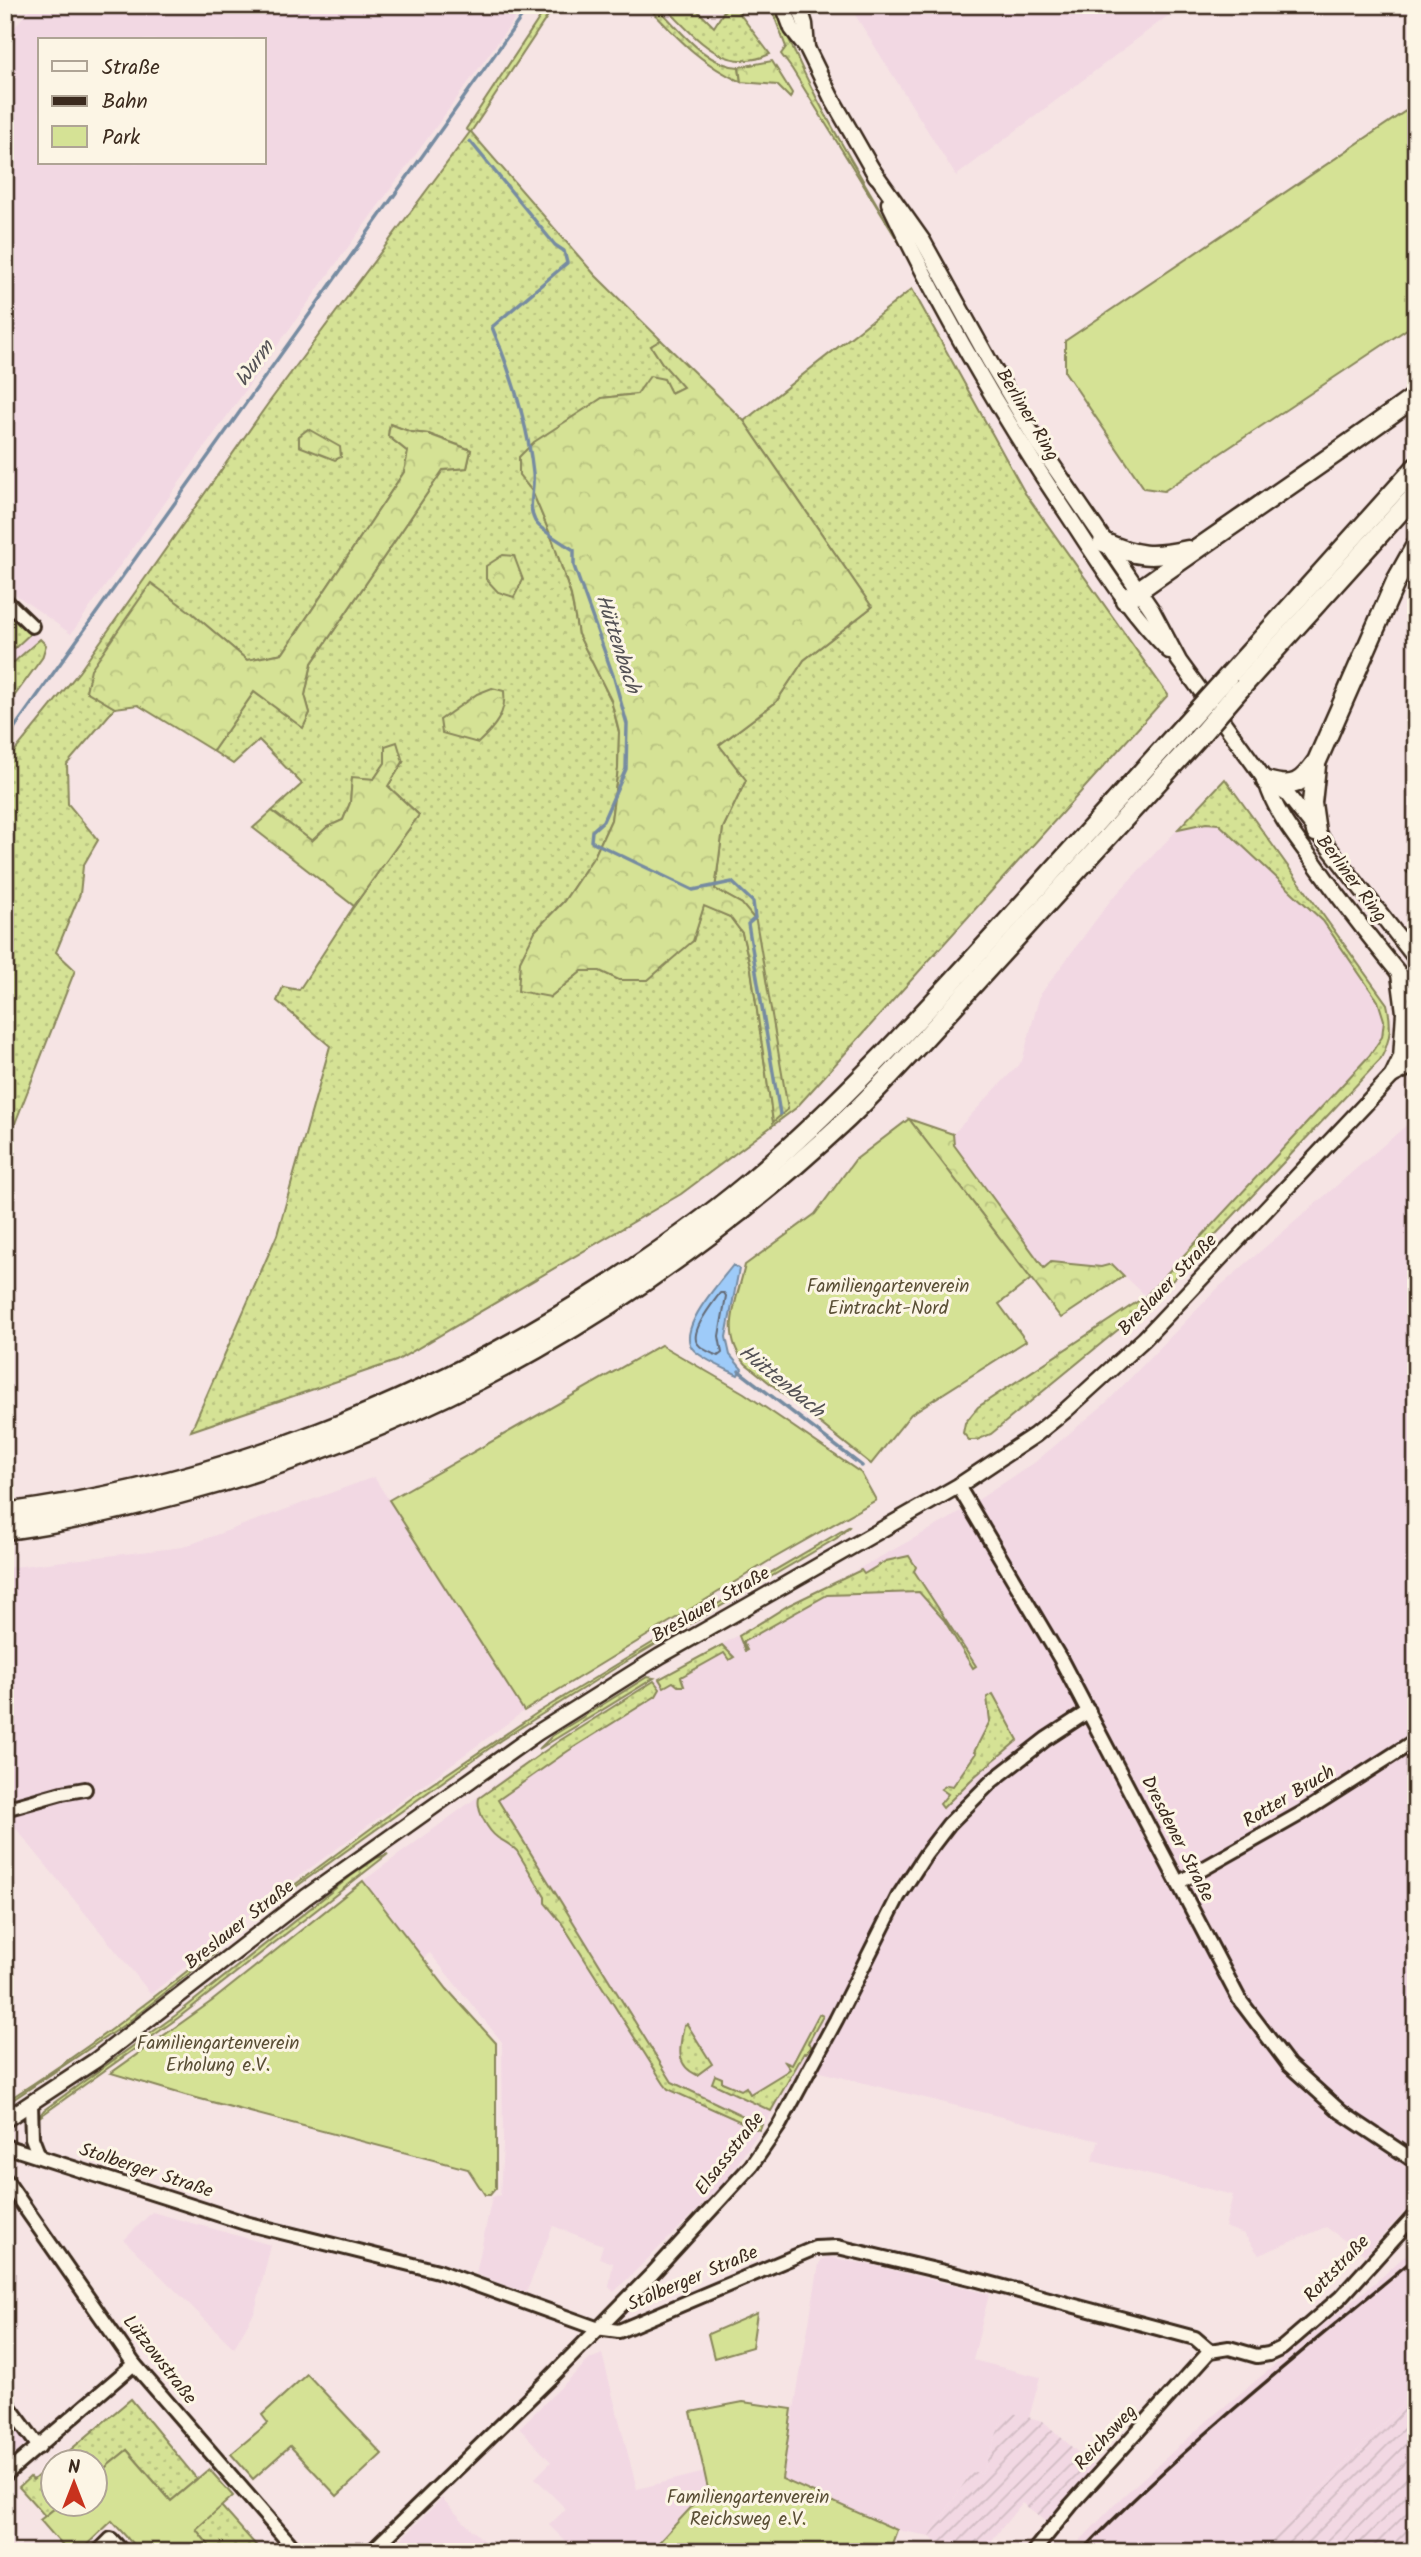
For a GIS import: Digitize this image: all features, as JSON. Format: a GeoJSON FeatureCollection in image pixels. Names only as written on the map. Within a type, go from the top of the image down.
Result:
{"type":"FeatureCollection","features":[{"type":"Feature","properties":{"kind":"highway"},"geometry":{"type":"LineString","coordinates":[[1131,596],[1195,548],[1416,396]]}},
{"type":"Feature","properties":{"kind":"highway"},"geometry":{"type":"LineString","coordinates":[[5,1530],[130,1507],[231,1480],[331,1446],[416,1411],[496,1373],[577,1326],[668,1267],[755,1199],[848,1117],[968,990],[1197,739],[1235,682],[1416,467]]}},
{"type":"Feature","properties":{"kind":"highway"},"geometry":{"type":"LineString","coordinates":[[5,1513],[127,1492],[227,1464],[324,1431],[488,1357],[568,1311],[659,1251],[745,1186],[837,1103],[929,1007],[1185,724],[1235,682],[1416,494]]}},
{"type":"Feature","properties":{"kind":"highway"},"geometry":{"type":"LineString","coordinates":[[1103,542],[1145,556],[1163,556],[1195,548]]}},
{"type":"Feature","properties":{"kind":"highway"},"geometry":{"type":"LineString","coordinates":[[1266,781],[1292,785],[1304,779],[1317,761],[1396,581],[1416,545]]}},
{"type":"Feature","properties":{"kind":"highway"},"geometry":{"type":"LineString","coordinates":[[1316,832],[1312,803],[1317,761]]}},
{"type":"Feature","properties":{"kind":"main road","name":"Berliner Ring"},"geometry":{"type":"LineString","coordinates":[[783,5],[792,29],[807,48],[872,169],[911,250],[1023,448],[1131,596],[1152,610],[1179,661],[1266,781],[1272,802],[1286,823],[1416,994]]}},
{"type":"Feature","properties":{"kind":"main road","name":"Berliner Ring"},"geometry":{"type":"LineString","coordinates":[[799,5],[805,24],[807,48]]}},
{"type":"Feature","properties":{"kind":"main road","name":"Berliner Ring"},"geometry":{"type":"LineString","coordinates":[[872,169],[923,241],[1037,442],[1103,542],[1131,596]]}},
{"type":"Feature","properties":{"kind":"main road","name":"Berliner Ring"},"geometry":{"type":"LineString","coordinates":[[1266,781],[1287,794],[1416,959]]}},
{"type":"Feature","properties":{"kind":"main road"},"geometry":{"type":"LineString","coordinates":[[1398,973],[1410,1065]]}},
{"type":"Feature","properties":{"kind":"main road","name":"Breslauer Straße"},"geometry":{"type":"LineString","coordinates":[[5,2120],[147,2023],[306,1896],[537,1733],[670,1650],[958,1486],[1035,1435],[1144,1339],[1392,1076],[1410,1065],[1416,1041]]}},
{"type":"Feature","properties":{"kind":"street"},"geometry":{"type":"LineString","coordinates":[[5,600],[32,626]]}},
{"type":"Feature","properties":{"kind":"street","name":"Dresdener Straße"},"geometry":{"type":"LineString","coordinates":[[958,1486],[1031,1607],[1089,1712],[1239,1999],[1289,2065],[1341,2112],[1416,2162]]}},
{"type":"Feature","properties":{"kind":"street","name":"Elsassstraße"},"geometry":{"type":"LineString","coordinates":[[371,2552],[549,2379],[728,2192],[769,2142],[816,2060],[902,1891],[926,1854],[949,1824],[992,1781],[1046,1739],[1089,1712]]}},
{"type":"Feature","properties":{"kind":"street","name":"Rotter Bruch"},"geometry":{"type":"LineString","coordinates":[[1178,1883],[1302,1813],[1416,1740]]}},
{"type":"Feature","properties":{"kind":"street"},"geometry":{"type":"LineString","coordinates":[[5,1809],[85,1789]]}},
{"type":"Feature","properties":{"kind":"street"},"geometry":{"type":"LineString","coordinates":[[31,2103],[32,2138],[39,2156]]}},
{"type":"Feature","properties":{"kind":"street","name":"Stolberger Straße"},"geometry":{"type":"LineString","coordinates":[[6,2148],[39,2156],[245,2223],[438,2271],[597,2328],[619,2331],[815,2248],[838,2248],[974,2279],[1195,2338],[1210,2351],[1228,2348],[1257,2356],[1282,2348]]}},
{"type":"Feature","properties":{"kind":"street","name":"Lützowstraße"},"geometry":{"type":"LineString","coordinates":[[5,2179],[134,2364],[297,2552]]}},
{"type":"Feature","properties":{"kind":"street","name":"Rottstraße"},"geometry":{"type":"LineString","coordinates":[[1282,2348],[1341,2297],[1416,2214]]}},
{"type":"Feature","properties":{"kind":"street","name":"Reichsweg"},"geometry":{"type":"LineString","coordinates":[[1032,2552],[1210,2351]]}},
{"type":"Feature","properties":{"kind":"street"},"geometry":{"type":"LineString","coordinates":[[5,2475],[134,2364]]}},
{"type":"Feature","properties":{"kind":"street"},"geometry":{"type":"LineString","coordinates":[[5,2401],[39,2447]]}},
{"type":"Feature","properties":{"kind":"street"},"geometry":{"type":"LineString","coordinates":[[98,2552],[111,2539],[123,2552]]}},
{"type":"Feature","properties":{"kind":"shaded area"},"geometry":{"type":"Polygon","coordinates":[[[32,5],[525,5],[71,634],[5,587],[5,40],[32,5]]]}},
{"type":"Feature","properties":{"kind":"shaded area"},"geometry":{"type":"Polygon","coordinates":[[[859,5],[1182,5],[956,176],[852,10],[859,5]]]}},
{"type":"Feature","properties":{"kind":"shaded area"},"geometry":{"type":"Polygon","coordinates":[[[5,604],[47,645],[43,658],[5,709],[5,604]]]}},
{"type":"Feature","properties":{"kind":"shaded area"},"geometry":{"type":"Polygon","coordinates":[[[1206,823],[1219,824],[1323,921],[1378,1001],[1384,1020],[1382,1037],[1369,1056],[1146,1296],[1112,1264],[1101,1268],[1052,1262],[1044,1268],[954,1145],[953,1134],[1022,1061],[1040,995],[1110,901],[1178,829],[1206,823]]]}},
{"type":"Feature","properties":{"kind":"shaded area"},"geometry":{"type":"Polygon","coordinates":[[[1416,1117],[1416,2200],[1365,2255],[1326,2227],[1259,2255],[1244,2234],[1225,2227],[1233,2195],[1092,2161],[1099,2141],[820,2072],[802,2065],[722,2186],[614,2292],[609,2287],[613,2263],[599,2258],[603,2245],[553,2226],[526,2293],[476,2274],[492,2197],[500,2195],[503,2145],[502,2042],[430,1953],[423,1958],[363,1881],[510,1773],[659,1679],[949,1519],[1034,1463],[1107,1402],[1219,1287],[1416,1117]]]}},
{"type":"Feature","properties":{"kind":"shaded area"},"geometry":{"type":"Polygon","coordinates":[[[374,1477],[524,1711],[268,1899],[151,1994],[5,1815],[5,1568],[183,1547],[374,1477]]]}},
{"type":"Feature","properties":{"kind":"shaded area"},"geometry":{"type":"Polygon","coordinates":[[[152,2212],[271,2245],[255,2311],[234,2348],[124,2240],[152,2212]]]}},
{"type":"Feature","properties":{"kind":"shaded area"},"geometry":{"type":"Polygon","coordinates":[[[1416,2245],[1416,2390],[1259,2552],[1069,2552],[1122,2497],[1213,2416],[1384,2275],[1416,2245]]]}},
{"type":"Feature","properties":{"kind":"shaded area"},"geometry":{"type":"Polygon","coordinates":[[[828,2257],[877,2266],[989,2294],[973,2360],[1040,2377],[1029,2418],[1005,2412],[982,2474],[972,2471],[930,2536],[897,2530],[782,2479],[819,2264],[822,2259],[828,2257]]]}},
{"type":"Feature","properties":{"kind":"shaded area"},"geometry":{"type":"Polygon","coordinates":[[[602,2354],[637,2489],[705,2472],[709,2489],[650,2552],[576,2552],[549,2525],[566,2509],[535,2478],[551,2462],[519,2428],[590,2359],[602,2354]]]}},
{"type":"Feature","properties":{"kind":"shaded area"},"geometry":{"type":"Polygon","coordinates":[[[1416,2390],[1416,2552],[1259,2552],[1416,2390]]]}},
{"type":"Feature","properties":{"kind":"shaded area"},"geometry":{"type":"Polygon","coordinates":[[[5,2409],[29,2441],[5,2464],[5,2409]]]}},
{"type":"Feature","properties":{"kind":"shaded area"},"geometry":{"type":"Polygon","coordinates":[[[1005,2411],[1043,2421],[1094,2467],[1046,2521],[1022,2503],[985,2549],[987,2552],[949,2552],[930,2536],[972,2471],[982,2474],[1005,2411]]]}},
{"type":"Feature","properties":{"kind":"shaded area"},"geometry":{"type":"Polygon","coordinates":[[[442,2498],[495,2552],[411,2552],[400,2540],[442,2498]]]}},
{"type":"Feature","properties":{"kind":"green space"},"geometry":{"type":"Polygon","coordinates":[[[548,5],[555,5],[471,132],[595,275],[661,340],[651,346],[684,387],[670,393],[646,384],[637,394],[602,398],[519,474],[532,491],[553,541],[571,596],[578,634],[611,700],[619,732],[618,769],[611,820],[595,855],[564,901],[535,931],[550,997],[582,971],[600,971],[619,980],[693,941],[704,905],[730,917],[742,933],[751,969],[773,1121],[788,1109],[742,904],[715,889],[723,828],[746,780],[719,745],[776,702],[804,660],[872,607],[744,421],[912,289],[1025,493],[1168,695],[796,1108],[681,1194],[396,1361],[191,1431],[277,1235],[330,1046],[277,1001],[283,987],[299,990],[354,906],[419,815],[388,786],[403,762],[385,763],[374,779],[352,778],[350,803],[343,820],[327,827],[312,841],[272,811],[302,784],[259,740],[233,764],[213,751],[254,692],[303,727],[310,713],[305,695],[312,663],[443,470],[467,468],[471,450],[429,434],[411,432],[390,424],[388,436],[408,452],[404,472],[283,653],[247,660],[192,613],[86,691],[115,708],[67,764],[68,804],[98,840],[83,866],[80,894],[56,952],[75,970],[5,1149],[5,763],[79,672],[267,405],[470,132],[466,129],[548,5]]]}},
{"type":"Feature","properties":{"kind":"green space"},"geometry":{"type":"Polygon","coordinates":[[[646,5],[655,5],[703,53],[726,65],[739,67],[741,82],[701,58],[646,5]]]}},
{"type":"Feature","properties":{"kind":"green space"},"geometry":{"type":"Polygon","coordinates":[[[663,5],[692,5],[714,27],[724,11],[717,5],[733,5],[770,54],[738,60],[724,56],[698,39],[663,5]]]}},
{"type":"Feature","properties":{"kind":"green space"},"geometry":{"type":"Polygon","coordinates":[[[770,5],[776,5],[816,97],[898,241],[781,54],[786,47],[770,5]]]}},
{"type":"Feature","properties":{"kind":"green space"},"geometry":{"type":"Polygon","coordinates":[[[772,61],[792,93],[790,98],[777,85],[741,82],[739,67],[772,61]]]}},
{"type":"Feature","properties":{"kind":"green space"},"geometry":{"type":"Polygon","coordinates":[[[1416,104],[1416,323],[1164,491],[1144,488],[1065,372],[1065,341],[1416,104]]]}},
{"type":"Feature","properties":{"kind":"green space"},"geometry":{"type":"Polygon","coordinates":[[[661,340],[744,421],[872,607],[804,660],[776,702],[719,745],[746,780],[723,828],[715,889],[742,904],[756,921],[788,1109],[773,1122],[751,969],[742,933],[730,917],[704,906],[693,941],[648,980],[619,980],[600,971],[582,971],[550,997],[518,991],[520,961],[535,931],[564,901],[595,855],[611,820],[618,769],[619,732],[611,700],[578,634],[571,595],[553,541],[532,491],[519,475],[519,457],[534,442],[602,398],[637,394],[650,376],[664,379],[671,393],[683,387],[651,346],[661,340]]]}},
{"type":"Feature","properties":{"kind":"green space"},"geometry":{"type":"Polygon","coordinates":[[[390,424],[471,450],[467,468],[443,470],[312,663],[305,695],[310,713],[303,728],[254,692],[213,751],[138,705],[115,708],[86,691],[91,669],[151,583],[192,613],[247,660],[283,653],[404,472],[408,452],[388,436],[390,424]]]}},
{"type":"Feature","properties":{"kind":"green space"},"geometry":{"type":"Polygon","coordinates":[[[308,429],[340,447],[341,457],[335,460],[299,446],[299,436],[308,429]]]}},
{"type":"Feature","properties":{"kind":"green space"},"geometry":{"type":"Polygon","coordinates":[[[503,555],[514,556],[523,580],[514,597],[498,592],[486,579],[486,566],[503,555]]]}},
{"type":"Feature","properties":{"kind":"green space"},"geometry":{"type":"Polygon","coordinates":[[[5,608],[31,633],[15,648],[5,640],[5,608]]]}},
{"type":"Feature","properties":{"kind":"green space"},"geometry":{"type":"Polygon","coordinates":[[[40,639],[46,645],[42,658],[5,709],[5,685],[9,682],[5,677],[5,656],[13,663],[40,639]]]}},
{"type":"Feature","properties":{"kind":"green space"},"geometry":{"type":"Polygon","coordinates":[[[492,688],[504,691],[503,706],[494,726],[478,743],[442,733],[440,720],[477,694],[492,688]]]}},
{"type":"Feature","properties":{"kind":"green space"},"geometry":{"type":"Polygon","coordinates":[[[397,742],[403,762],[388,786],[419,815],[354,906],[253,828],[272,811],[312,841],[327,827],[343,820],[350,803],[352,777],[374,779],[385,763],[385,746],[397,742]]]}},
{"type":"Feature","properties":{"kind":"green space"},"geometry":{"type":"Polygon","coordinates":[[[1225,779],[1387,1004],[1390,1026],[1386,1046],[1380,1060],[1153,1301],[991,1434],[977,1440],[969,1440],[963,1433],[965,1423],[978,1407],[1146,1296],[1369,1056],[1382,1037],[1384,1020],[1378,1001],[1323,921],[1219,824],[1206,823],[1178,829],[1225,779]]]}},
{"type":"Feature","properties":{"kind":"green space"},"geometry":{"type":"Polygon","coordinates":[[[909,1119],[953,1134],[954,1145],[1044,1268],[1051,1262],[1101,1267],[1112,1264],[1124,1276],[1061,1318],[909,1119]]]}},
{"type":"Feature","properties":{"kind":"green space","name":"Familiengartenverein Eintracht-Nord"},"geometry":{"type":"Polygon","coordinates":[[[909,1119],[1031,1279],[999,1304],[1026,1341],[911,1414],[871,1464],[746,1364],[733,1341],[732,1317],[745,1265],[815,1214],[855,1160],[909,1119]]]}},
{"type":"Feature","properties":{"kind":"green space"},"geometry":{"type":"Polygon","coordinates":[[[661,1345],[744,1393],[861,1473],[876,1500],[769,1561],[524,1711],[389,1500],[661,1345]]]}},
{"type":"Feature","properties":{"kind":"green space"},"geometry":{"type":"Polygon","coordinates":[[[850,1526],[837,1538],[617,1667],[501,1740],[290,1891],[289,1889],[420,1792],[537,1713],[850,1526]]]}},
{"type":"Feature","properties":{"kind":"green space"},"geometry":{"type":"Polygon","coordinates":[[[909,1556],[916,1567],[914,1571],[976,1666],[973,1668],[944,1620],[919,1592],[827,1595],[743,1642],[747,1650],[745,1651],[739,1636],[789,1605],[861,1570],[864,1574],[886,1561],[909,1556]]]}},
{"type":"Feature","properties":{"kind":"green space"},"geometry":{"type":"Polygon","coordinates":[[[722,1645],[734,1657],[729,1660],[724,1653],[681,1677],[684,1686],[673,1682],[664,1687],[659,1679],[722,1645]]]}},
{"type":"Feature","properties":{"kind":"green space"},"geometry":{"type":"Polygon","coordinates":[[[647,1677],[654,1678],[539,1749],[552,1736],[647,1677]]]}},
{"type":"Feature","properties":{"kind":"green space"},"geometry":{"type":"Polygon","coordinates":[[[654,1681],[660,1689],[656,1696],[568,1751],[498,1800],[672,2082],[762,2125],[759,2130],[668,2089],[561,1922],[545,1903],[545,1897],[517,1851],[490,1830],[479,1808],[479,1798],[559,1741],[654,1681]]]}},
{"type":"Feature","properties":{"kind":"green space"},"geometry":{"type":"Polygon","coordinates":[[[993,1694],[1018,1740],[974,1777],[943,1808],[940,1804],[948,1794],[941,1789],[947,1785],[953,1786],[976,1753],[974,1752],[990,1721],[987,1697],[993,1694]]]}},
{"type":"Feature","properties":{"kind":"green space"},"geometry":{"type":"Polygon","coordinates":[[[388,1854],[178,2018],[38,2118],[44,2110],[176,2015],[351,1876],[377,1858],[388,1854]]]}},
{"type":"Feature","properties":{"kind":"green space","name":"Familiengartenverein Erholung e.V."},"geometry":{"type":"Polygon","coordinates":[[[363,1881],[447,1989],[496,2043],[496,2188],[490,2195],[485,2195],[468,2169],[111,2073],[212,2001],[363,1881]]]}},
{"type":"Feature","properties":{"kind":"green space"},"geometry":{"type":"Polygon","coordinates":[[[209,1951],[215,1953],[127,2023],[5,2105],[5,2102],[133,2013],[209,1951]]]}},
{"type":"Feature","properties":{"kind":"green space"},"geometry":{"type":"Polygon","coordinates":[[[819,2014],[823,2016],[808,2043],[811,2046],[804,2053],[771,2111],[712,2083],[715,2075],[722,2078],[722,2082],[741,2090],[746,2087],[750,2094],[786,2072],[790,2069],[785,2062],[792,2065],[819,2014]]]}},
{"type":"Feature","properties":{"kind":"green space"},"geometry":{"type":"Polygon","coordinates":[[[687,2024],[712,2064],[697,2075],[685,2066],[680,2054],[684,2025],[687,2024]]]}},
{"type":"Feature","properties":{"kind":"green space"},"geometry":{"type":"Polygon","coordinates":[[[757,2313],[752,2347],[714,2358],[708,2334],[757,2313]]]}},
{"type":"Feature","properties":{"kind":"green space"},"geometry":{"type":"Polygon","coordinates":[[[307,2374],[382,2454],[337,2496],[290,2446],[253,2479],[231,2454],[268,2423],[262,2415],[307,2374]]]}},
{"type":"Feature","properties":{"kind":"green space"},"geometry":{"type":"Polygon","coordinates":[[[131,2399],[197,2479],[171,2501],[127,2450],[108,2465],[108,2448],[73,2448],[131,2399]]]}},
{"type":"Feature","properties":{"kind":"green space","name":"Familiengartenverein Reichsweg e.V."},"geometry":{"type":"Polygon","coordinates":[[[743,2402],[792,2409],[782,2479],[897,2530],[889,2552],[650,2552],[708,2489],[691,2412],[743,2402]]]}},
{"type":"Feature","properties":{"kind":"green space"},"geometry":{"type":"Polygon","coordinates":[[[127,2450],[171,2501],[209,2469],[233,2496],[196,2529],[214,2552],[140,2552],[112,2521],[79,2552],[68,2552],[40,2520],[108,2518],[108,2465],[127,2450]]]}},
{"type":"Feature","properties":{"kind":"green space"},"geometry":{"type":"Polygon","coordinates":[[[38,2476],[38,2508],[19,2487],[30,2477],[33,2480],[38,2476]]]}},
{"type":"Feature","properties":{"kind":"green space"},"geometry":{"type":"Polygon","coordinates":[[[221,2506],[262,2552],[214,2552],[196,2529],[221,2506]]]}},
{"type":"Feature","properties":{"kind":"water"},"geometry":{"type":"Polygon","coordinates":[[[733,1265],[739,1269],[726,1337],[730,1355],[742,1369],[738,1375],[700,1356],[692,1348],[689,1339],[690,1329],[702,1305],[733,1265]]]}},
{"type":"Feature","properties":{"kind":"waterway","name":"Wurm"},"geometry":{"type":"LineString","coordinates":[[5,741],[530,5]]}},
{"type":"Feature","properties":{"kind":"waterway","name":"Hüttenbach"},"geometry":{"type":"LineString","coordinates":[[470,141],[555,245],[564,251],[567,263],[492,327],[523,417],[533,473],[531,504],[535,521],[574,550],[574,566],[614,678],[627,724],[626,769],[603,821],[592,831],[591,841],[693,890],[732,882],[753,902],[755,918],[748,924],[780,1114]]}},
{"type":"Feature","properties":{"kind":"waterway","name":"Hüttenbach"},"geometry":{"type":"LineString","coordinates":[[739,1371],[862,1466]]}},
{"type":"Feature","properties":{"kind":"railway"},"geometry":{"type":"LineString","coordinates":[[1407,871],[1415,877]]}},
{"type":"Feature","properties":{"kind":"railway"},"geometry":{"type":"LineString","coordinates":[[1081,2552],[1120,2512],[1202,2437],[1416,2257]]}}]}
